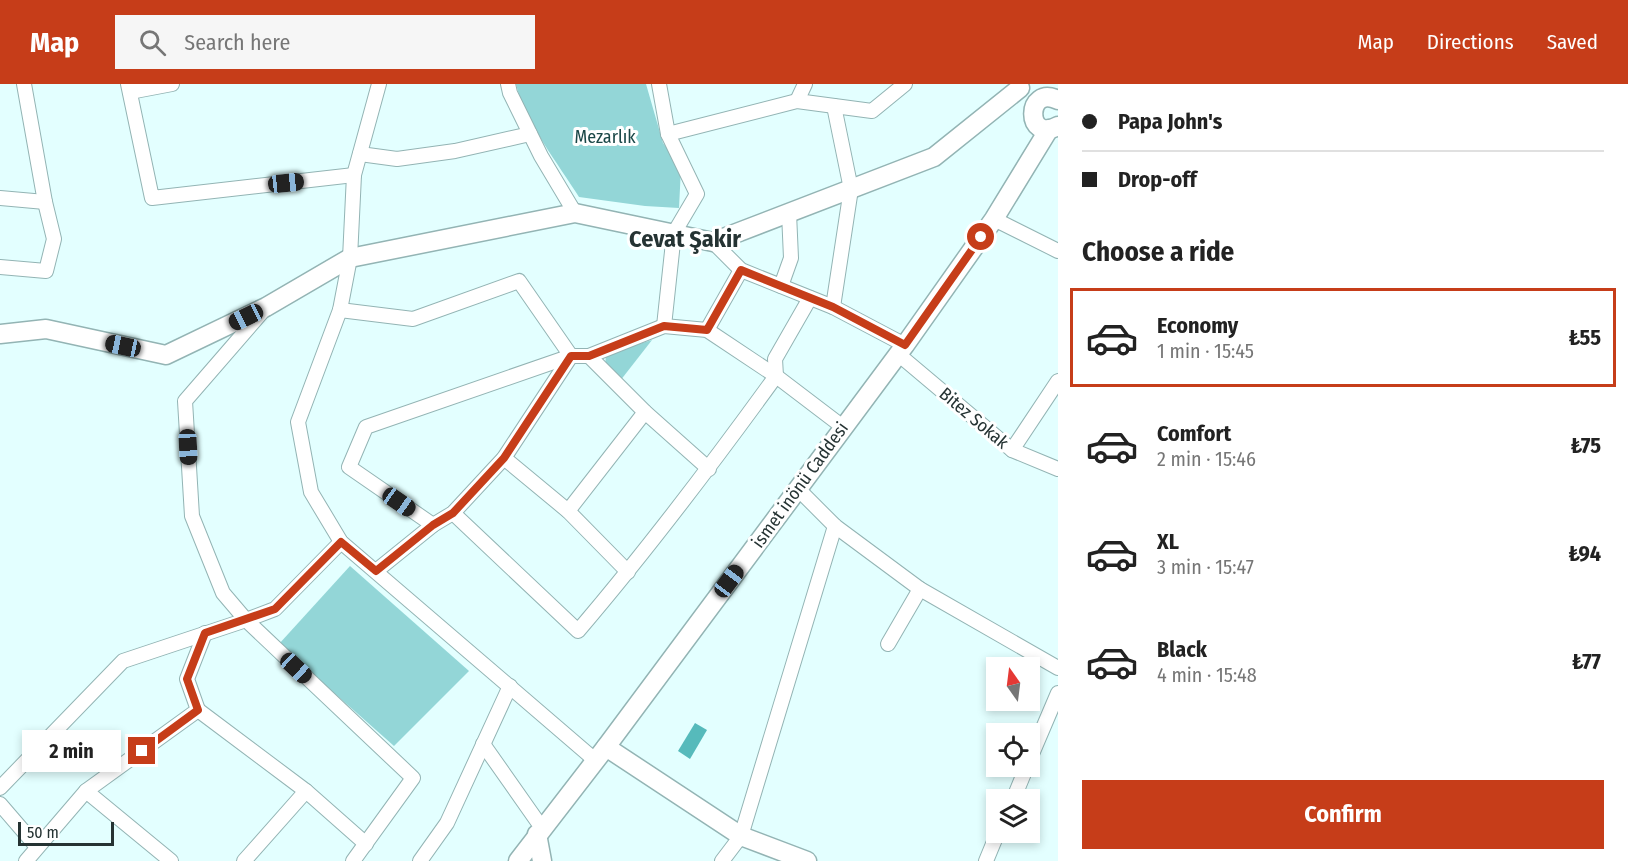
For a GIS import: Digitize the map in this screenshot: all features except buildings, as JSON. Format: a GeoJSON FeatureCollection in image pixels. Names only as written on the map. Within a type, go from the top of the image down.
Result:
{"type":"FeatureCollection","features":[{"type":"Feature","properties":{"kind":"street"},"geometry":{"type":"LineString","coordinates":[[0,267],[46,271],[54,238],[45,202],[24,84]]}},
{"type":"Feature","properties":{"kind":"street"},"geometry":{"type":"LineString","coordinates":[[172,84],[129,88],[152,198],[354,175]]}},
{"type":"Feature","properties":{"kind":"street"},"geometry":{"type":"LineString","coordinates":[[379,84],[354,175],[350,258],[340,310],[298,422],[311,492],[341,542],[510,686],[600,754],[741,836],[807,861]]}},
{"type":"Feature","properties":{"kind":"street"},"geometry":{"type":"LineString","coordinates":[[508,84],[530,134],[575,213]]}},
{"type":"Feature","properties":{"kind":"street"},"geometry":{"type":"LineString","coordinates":[[659,84],[668,134],[698,194],[674,233],[664,326]]}},
{"type":"Feature","properties":{"kind":"street"},"geometry":{"type":"LineString","coordinates":[[797,101],[805,84]]}},
{"type":"Feature","properties":{"kind":"street"},"geometry":{"type":"LineString","coordinates":[[668,134],[797,101],[872,111],[905,84]]}},
{"type":"Feature","properties":{"kind":"street"},"geometry":{"type":"LineString","coordinates":[[1014,86],[1052,99]]}},
{"type":"Feature","properties":{"kind":"street"},"geometry":{"type":"LineString","coordinates":[[1014,86],[1044,123]]}},
{"type":"Feature","properties":{"kind":"street"},"geometry":{"type":"LineString","coordinates":[[713,242],[934,157],[1014,86]]}},
{"type":"Feature","properties":{"kind":"street","name":"ismet inönü Caddesi"},"geometry":{"type":"LineString","coordinates":[[518,861],[902,350],[994,219],[1035,151],[1044,123],[1034,107],[1037,102],[1052,99]]}},
{"type":"Feature","properties":{"kind":"street"},"geometry":{"type":"LineString","coordinates":[[833,307],[851,189],[834,106]]}},
{"type":"Feature","properties":{"kind":"street"},"geometry":{"type":"LineString","coordinates":[[360,153],[397,159],[455,151],[530,134]]}},
{"type":"Feature","properties":{"kind":"street"},"geometry":{"type":"LineString","coordinates":[[0,198],[45,202]]}},
{"type":"Feature","properties":{"kind":"street"},"geometry":{"type":"LineString","coordinates":[[0,334],[46,329],[166,355],[266,308],[350,258],[575,213],[713,242],[741,270],[707,330]]}},
{"type":"Feature","properties":{"kind":"street"},"geometry":{"type":"LineString","coordinates":[[781,286],[791,258],[789,213]]}},
{"type":"Feature","properties":{"kind":"street"},"geometry":{"type":"LineString","coordinates":[[994,219],[1058,251]]}},
{"type":"Feature","properties":{"kind":"street","name":"Bitez Sokak"},"geometry":{"type":"LineString","coordinates":[[741,270],[833,307],[902,350],[1012,450],[1058,469]]}},
{"type":"Feature","properties":{"kind":"street"},"geometry":{"type":"LineString","coordinates":[[340,310],[413,320],[519,281],[571,356]]}},
{"type":"Feature","properties":{"kind":"street"},"geometry":{"type":"LineString","coordinates":[[453,513],[578,631],[709,469],[776,376],[775,359],[810,298]]}},
{"type":"Feature","properties":{"kind":"street"},"geometry":{"type":"LineString","coordinates":[[266,308],[185,401],[192,516],[223,593],[246,620],[413,778],[353,861]]}},
{"type":"Feature","properties":{"kind":"street"},"geometry":{"type":"LineString","coordinates":[[433,525],[349,466],[366,428],[571,356],[589,356],[664,326],[707,330],[776,376],[843,427]]}},
{"type":"Feature","properties":{"kind":"street"},"geometry":{"type":"LineString","coordinates":[[376,571],[433,525],[453,513],[504,458],[571,356]]}},
{"type":"Feature","properties":{"kind":"street"},"geometry":{"type":"LineString","coordinates":[[589,356],[645,412],[709,469]]}},
{"type":"Feature","properties":{"kind":"street"},"geometry":{"type":"LineString","coordinates":[[1012,450],[1058,381]]}},
{"type":"Feature","properties":{"kind":"street"},"geometry":{"type":"LineString","coordinates":[[568,511],[645,412]]}},
{"type":"Feature","properties":{"kind":"street"},"geometry":{"type":"LineString","coordinates":[[504,458],[568,511],[628,572]]}},
{"type":"Feature","properties":{"kind":"street"},"geometry":{"type":"LineString","coordinates":[[798,489],[835,526],[920,589],[1058,668]]}},
{"type":"Feature","properties":{"kind":"street"},"geometry":{"type":"LineString","coordinates":[[722,861],[741,836],[835,526]]}},
{"type":"Feature","properties":{"kind":"street"},"geometry":{"type":"LineString","coordinates":[[0,788],[123,661],[275,609],[341,542]]}},
{"type":"Feature","properties":{"kind":"street"},"geometry":{"type":"LineString","coordinates":[[888,644],[920,589]]}},
{"type":"Feature","properties":{"kind":"street"},"geometry":{"type":"LineString","coordinates":[[205,633],[187,679],[198,710],[306,791],[366,844]]}},
{"type":"Feature","properties":{"kind":"street"},"geometry":{"type":"LineString","coordinates":[[420,861],[447,823],[510,686]]}},
{"type":"Feature","properties":{"kind":"street"},"geometry":{"type":"LineString","coordinates":[[1040,735],[1058,693]]}},
{"type":"Feature","properties":{"kind":"street"},"geometry":{"type":"LineString","coordinates":[[26,861],[86,791],[198,710]]}},
{"type":"Feature","properties":{"kind":"street"},"geometry":{"type":"LineString","coordinates":[[483,744],[539,831],[542,861]]}},
{"type":"Feature","properties":{"kind":"street"},"geometry":{"type":"LineString","coordinates":[[86,791],[171,861]]}},
{"type":"Feature","properties":{"kind":"street"},"geometry":{"type":"LineString","coordinates":[[244,861],[306,791]]}},
{"type":"Feature","properties":{"kind":"street"},"geometry":{"type":"LineString","coordinates":[[0,804],[37,847]]}},
{"type":"Feature","properties":{"kind":"street"},"geometry":{"type":"LineString","coordinates":[[986,861],[993,843]]}},
{"type":"Feature","properties":{"kind":"green space","name":"Mezarlık"},"geometry":{"type":"Polygon","coordinates":[[[516,84],[646,84],[663,143],[681,168],[679,208],[579,197],[534,127],[516,84]]]}},
{"type":"Feature","properties":{"kind":"green space"},"geometry":{"type":"Polygon","coordinates":[[[652,340],[620,381],[605,368],[606,354],[652,340]]]}},
{"type":"Feature","properties":{"kind":"green space"},"geometry":{"type":"Polygon","coordinates":[[[350,566],[469,671],[394,746],[279,644],[350,566]]]}},
{"type":"Feature","properties":{"kind":"shaded area"},"geometry":{"type":"Polygon","coordinates":[[[695,723],[707,730],[690,759],[678,751],[695,723]]]}},
{"type":"Feature","properties":{"kind":"district","name":"Cevat Şakir"},"geometry":{"type":"Point","coordinates":[685,239]}},
{"type":"Feature","properties":{"kind":"route"},"geometry":{"type":"LineString","coordinates":[[142,751],[198,710],[187,679],[205,633],[275,609],[341,542],[376,571],[433,525],[453,513],[504,458],[571,356],[589,356],[664,326],[707,330],[741,270],[833,307],[905,345],[981,237]]}}]}
